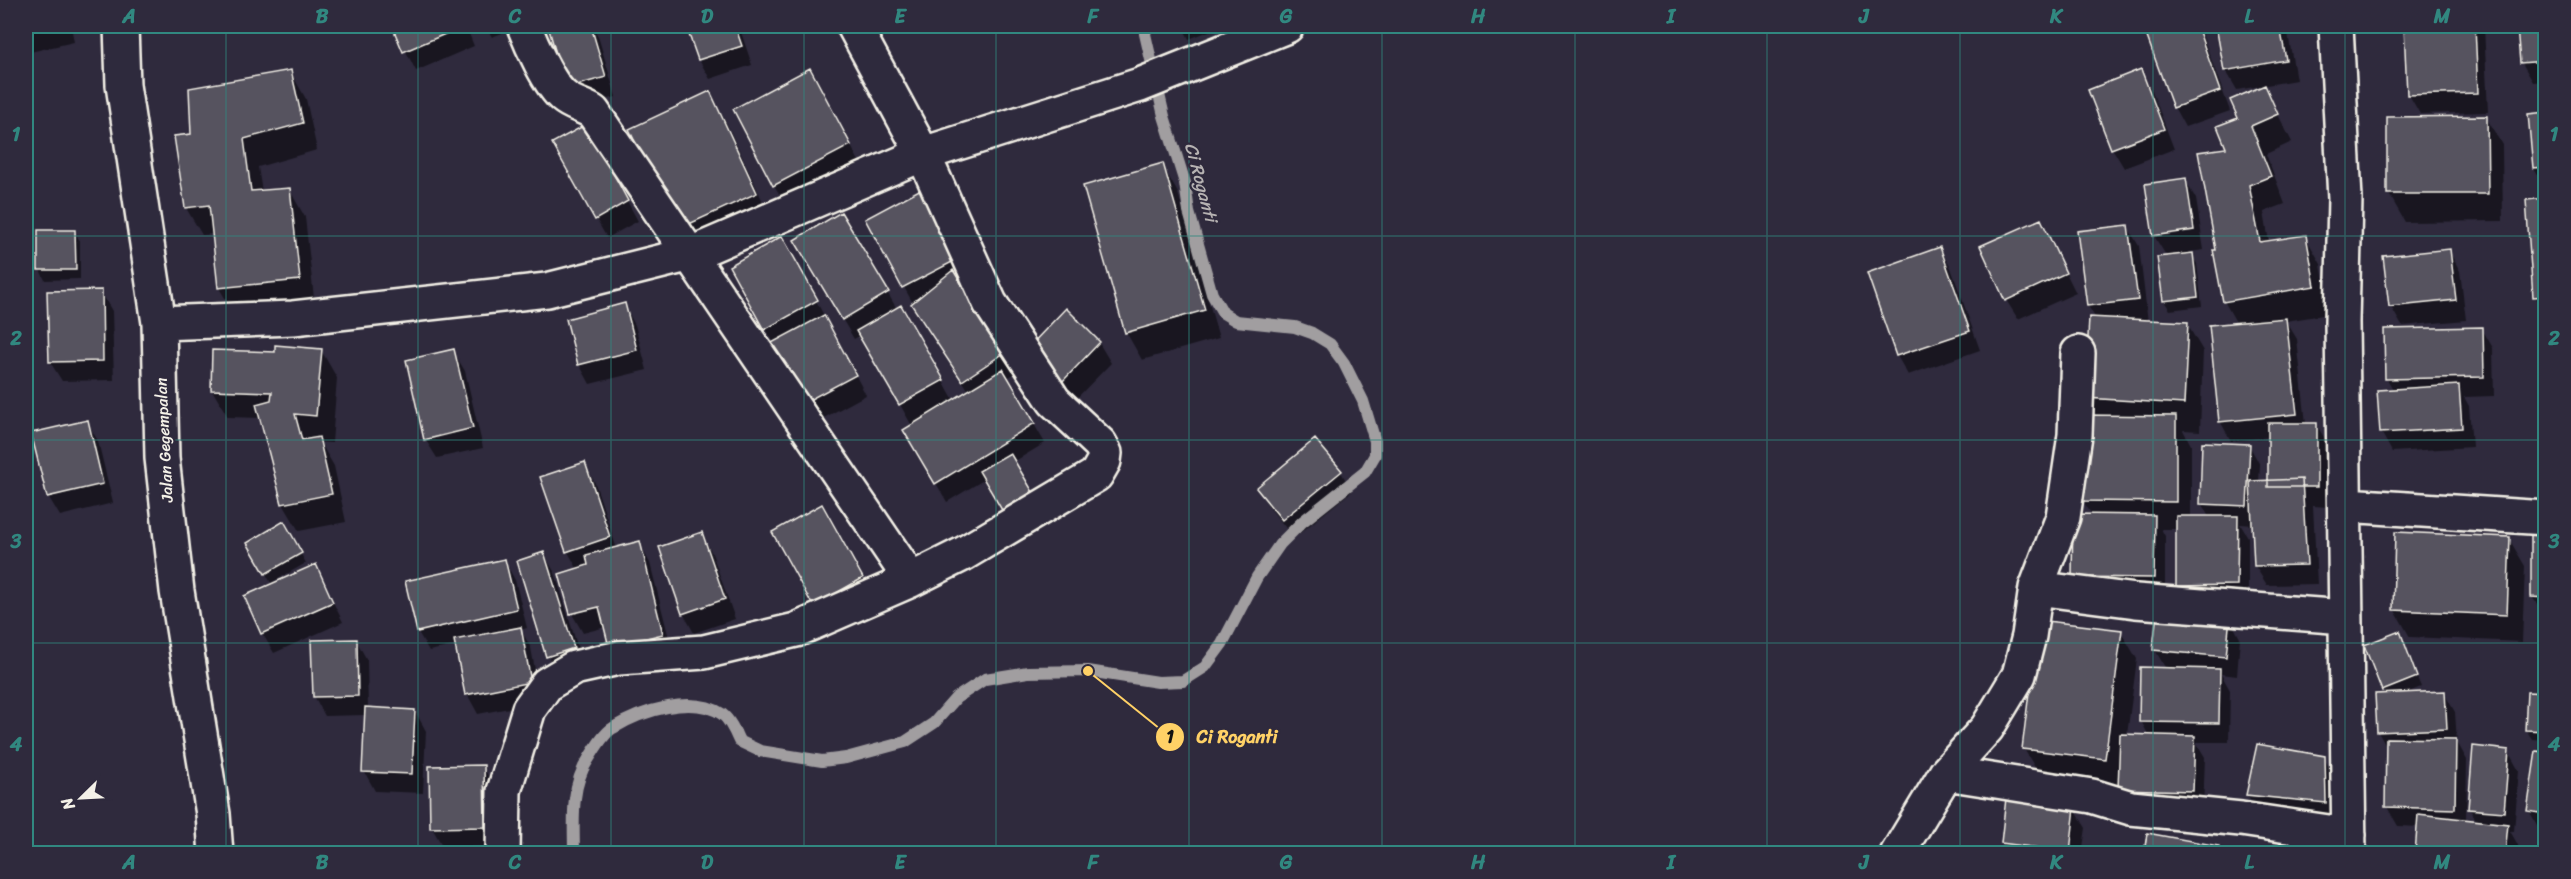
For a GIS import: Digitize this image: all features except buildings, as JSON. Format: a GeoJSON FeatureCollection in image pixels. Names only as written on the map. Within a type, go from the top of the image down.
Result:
{"type":"FeatureCollection","features":[{"type":"Feature","properties":{"kind":"street","name":"Jalan Gegempalan"},"geometry":{"type":"LineString","coordinates":[[121,26],[123,85],[159,323],[162,458],[177,591],[213,814],[216,854]]}},
{"type":"Feature","properties":{"kind":"street"},"geometry":{"type":"LineString","coordinates":[[524,26],[557,91],[566,99],[584,105],[593,112],[911,580]]}},
{"type":"Feature","properties":{"kind":"street"},"geometry":{"type":"LineString","coordinates":[[503,854],[504,792],[529,709],[547,684],[574,668],[619,658],[704,652],[796,630],[911,580],[963,554],[1096,475],[1104,461],[1105,453],[1100,444],[1054,400],[990,303],[923,154],[854,26]]}},
{"type":"Feature","properties":{"kind":"street"},"geometry":{"type":"LineString","coordinates":[[159,323],[293,318],[547,290],[691,254],[923,154],[1155,78],[1287,26]]}},
{"type":"Feature","properties":{"kind":"street"},"geometry":{"type":"LineString","coordinates":[[1946,773],[2092,796],[2131,808],[2241,819],[2349,844],[2343,322],[2345,199],[2336,26]]}},
{"type":"Feature","properties":{"kind":"street"},"geometry":{"type":"LineString","coordinates":[[1897,854],[1946,773],[1987,728],[2019,675],[2029,636],[2036,588],[2063,517],[2074,435],[2078,353]]}},
{"type":"Feature","properties":{"kind":"street"},"geometry":{"type":"LineString","coordinates":[[2345,505],[2546,518]]}},
{"type":"Feature","properties":{"kind":"street"},"geometry":{"type":"LineString","coordinates":[[2036,588],[2136,601],[2345,617]]}},
{"type":"Feature","properties":{"kind":"waterway","name":"Ci Roganti"},"geometry":{"type":"LineString","coordinates":[[574,854],[574,806],[582,771],[596,747],[610,730],[652,711],[682,705],[710,708],[725,717],[739,741],[760,751],[822,761],[846,758],[905,742],[934,723],[956,698],[985,679],[1028,672],[1088,671],[1158,682],[1183,681],[1205,667],[1222,644],[1257,577],[1280,544],[1302,522],[1365,472],[1375,455],[1375,441],[1363,401],[1344,363],[1330,344],[1312,333],[1295,327],[1236,321],[1223,313],[1212,294],[1189,212],[1185,183],[1164,116],[1145,34],[1147,26]]}},
{"type":"Feature","properties":{"kind":"place","name":"Ci Roganti"},"geometry":{"type":"Point","coordinates":[1088,671]}}]}
